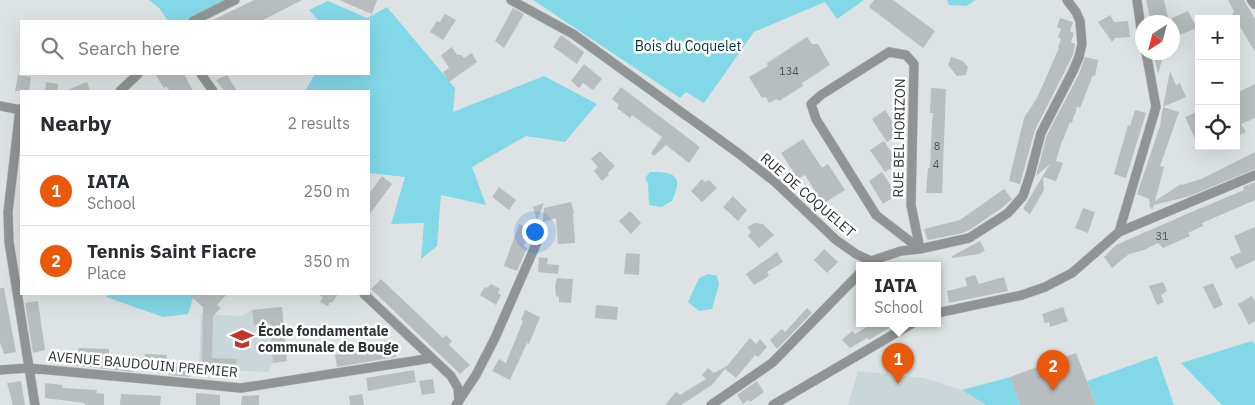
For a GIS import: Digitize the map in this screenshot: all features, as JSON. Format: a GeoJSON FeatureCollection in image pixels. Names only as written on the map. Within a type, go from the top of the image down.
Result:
{"type":"FeatureCollection","features":[{"type":"Feature","properties":{"kind":"street"},"geometry":{"type":"LineString","coordinates":[[195,20],[235,0]]}},
{"type":"Feature","properties":{"kind":"street","name":"RUE DE COQUELET"},"geometry":{"type":"LineString","coordinates":[[511,0],[573,34],[738,153],[775,182],[836,240],[868,262]]}},
{"type":"Feature","properties":{"kind":"street","name":"RUE DE COQUELET"},"geometry":{"type":"LineString","coordinates":[[872,262],[901,251],[920,249],[969,238],[1008,213],[1023,196],[1042,133],[1081,51],[1080,21],[1067,0]]}},
{"type":"Feature","properties":{"kind":"street"},"geometry":{"type":"LineString","coordinates":[[1137,0],[1139,15]]}},
{"type":"Feature","properties":{"kind":"street"},"geometry":{"type":"LineString","coordinates":[[1252,0],[1255,4]]}},
{"type":"Feature","properties":{"kind":"street","name":"RUE BEL HORIZON"},"geometry":{"type":"LineString","coordinates":[[889,52],[906,55],[914,64],[911,206],[920,249],[876,214],[816,119],[811,104],[821,95],[889,52]]}},
{"type":"Feature","properties":{"kind":"street"},"geometry":{"type":"LineString","coordinates":[[1119,232],[1156,107],[1147,60]]}},
{"type":"Feature","properties":{"kind":"street"},"geometry":{"type":"LineString","coordinates":[[121,90],[137,75]]}},
{"type":"Feature","properties":{"kind":"street"},"geometry":{"type":"LineString","coordinates":[[203,75],[212,90]]}},
{"type":"Feature","properties":{"kind":"street"},"geometry":{"type":"LineString","coordinates":[[0,106],[20,109],[8,212],[9,242],[35,405]]}},
{"type":"Feature","properties":{"kind":"street"},"geometry":{"type":"LineString","coordinates":[[941,312],[1022,295],[1045,287],[1072,272],[1119,232],[1255,175]]}},
{"type":"Feature","properties":{"kind":"street"},"geometry":{"type":"LineString","coordinates":[[458,403],[476,375],[495,338],[541,234]]}},
{"type":"Feature","properties":{"kind":"street"},"geometry":{"type":"LineString","coordinates":[[711,405],[772,363],[856,277]]}},
{"type":"Feature","properties":{"kind":"street"},"geometry":{"type":"LineString","coordinates":[[365,295],[451,376],[458,388],[458,403]]}},
{"type":"Feature","properties":{"kind":"street"},"geometry":{"type":"LineString","coordinates":[[773,405],[906,327]]}},
{"type":"Feature","properties":{"kind":"street","name":"AVENUE BAUDOUIN PREMIER"},"geometry":{"type":"LineString","coordinates":[[0,370],[28,368],[241,388],[432,358]]}},
{"type":"Feature","properties":{"kind":"shaded area","name":"École fondamentale communale de Bouge"},"geometry":{"type":"Polygon","coordinates":[[[282,307],[287,361],[273,363],[268,372],[199,369],[201,314],[241,316],[252,310],[282,307]]]}},
{"type":"Feature","properties":{"kind":"shaded area"},"geometry":{"type":"Polygon","coordinates":[[[858,371],[924,378],[962,390],[986,405],[848,405],[858,371]]]}},
{"type":"Feature","properties":{"kind":"green space"},"geometry":{"type":"Polygon","coordinates":[[[149,0],[235,0],[195,20],[167,20],[159,8],[149,0]]]}},
{"type":"Feature","properties":{"kind":"green space","name":"Bois du Coquelet"},"geometry":{"type":"Polygon","coordinates":[[[533,0],[864,0],[837,19],[825,2],[754,32],[704,103],[686,92],[680,98],[533,0]]]}},
{"type":"Feature","properties":{"kind":"green space"},"geometry":{"type":"Polygon","coordinates":[[[947,0],[976,0],[966,6],[949,5],[947,0]]]}},
{"type":"Feature","properties":{"kind":"green space"},"geometry":{"type":"Polygon","coordinates":[[[328,1],[367,18],[387,7],[455,88],[453,112],[544,76],[597,104],[565,142],[526,136],[472,167],[486,205],[441,195],[437,246],[421,259],[424,223],[391,224],[405,177],[370,173],[370,90],[306,90],[314,75],[370,75],[370,20],[318,20],[309,10],[328,1]]]}},
{"type":"Feature","properties":{"kind":"green space"},"geometry":{"type":"Polygon","coordinates":[[[650,172],[671,174],[676,180],[677,184],[672,201],[661,207],[649,205],[648,184],[645,178],[650,172]]]}},
{"type":"Feature","properties":{"kind":"green space"},"geometry":{"type":"Polygon","coordinates":[[[708,274],[717,276],[719,284],[712,309],[699,311],[688,302],[699,278],[708,274]]]}},
{"type":"Feature","properties":{"kind":"green space"},"geometry":{"type":"Polygon","coordinates":[[[109,295],[194,295],[188,314],[163,317],[106,297],[109,295]]]}},
{"type":"Feature","properties":{"kind":"green space"},"geometry":{"type":"Polygon","coordinates":[[[1252,341],[1255,345],[1255,405],[1222,405],[1181,363],[1252,341]]]}},
{"type":"Feature","properties":{"kind":"green space"},"geometry":{"type":"Polygon","coordinates":[[[1157,356],[1174,405],[1096,405],[1087,381],[1157,356]]]}},
{"type":"Feature","properties":{"kind":"green space"},"geometry":{"type":"Polygon","coordinates":[[[1010,377],[1020,405],[986,405],[962,390],[1010,377]]]}},
{"type":"Feature","properties":{"kind":"building"},"geometry":{"type":"Polygon","coordinates":[[[254,0],[302,0],[263,20],[213,20],[254,0]]]}},
{"type":"Feature","properties":{"kind":"building"},"geometry":{"type":"Polygon","coordinates":[[[339,0],[377,0],[372,14],[339,0]]]}},
{"type":"Feature","properties":{"kind":"building"},"geometry":{"type":"Polygon","coordinates":[[[874,0],[893,0],[935,31],[923,48],[869,7],[874,0]]]}},
{"type":"Feature","properties":{"kind":"building"},"geometry":{"type":"Polygon","coordinates":[[[1146,0],[1164,0],[1167,15],[1149,15],[1146,0]]]}},
{"type":"Feature","properties":{"kind":"building"},"geometry":{"type":"Polygon","coordinates":[[[1228,0],[1244,0],[1255,19],[1255,52],[1240,27],[1240,15],[1233,15],[1232,13],[1234,12],[1228,0]]]}},
{"type":"Feature","properties":{"kind":"building"},"geometry":{"type":"Polygon","coordinates":[[[513,8],[524,14],[504,48],[495,41],[513,8]]]}},
{"type":"Feature","properties":{"kind":"building"},"geometry":{"type":"Polygon","coordinates":[[[1188,11],[1195,24],[1195,29],[1180,35],[1179,15],[1188,11]]]}},
{"type":"Feature","properties":{"kind":"building"},"geometry":{"type":"Polygon","coordinates":[[[445,14],[456,20],[443,40],[430,32],[437,21],[440,22],[445,14]]]}},
{"type":"Feature","properties":{"kind":"building"},"geometry":{"type":"Polygon","coordinates":[[[1110,15],[1114,22],[1128,21],[1130,37],[1115,38],[1112,42],[1098,22],[1110,15]]]}},
{"type":"Feature","properties":{"kind":"building"},"geometry":{"type":"Polygon","coordinates":[[[1060,18],[1073,22],[1070,31],[1074,33],[1071,42],[1075,44],[1073,55],[1035,130],[1020,184],[1009,181],[1024,118],[1037,98],[1059,48],[1061,39],[1058,37],[1061,29],[1057,27],[1060,18]]]}},
{"type":"Feature","properties":{"kind":"building"},"geometry":{"type":"Polygon","coordinates":[[[561,35],[584,52],[577,64],[553,47],[561,35]]]}},
{"type":"Feature","properties":{"kind":"building"},"geometry":{"type":"Polygon","coordinates":[[[807,37],[812,44],[818,44],[830,65],[802,83],[803,86],[779,101],[777,99],[769,103],[766,97],[762,98],[749,77],[768,66],[767,63],[807,37]]]}},
{"type":"Feature","properties":{"kind":"building"},"geometry":{"type":"Polygon","coordinates":[[[452,47],[457,55],[461,55],[464,58],[472,53],[477,62],[449,82],[443,72],[449,68],[441,55],[452,47]]]}},
{"type":"Feature","properties":{"kind":"building"},"geometry":{"type":"Polygon","coordinates":[[[951,57],[963,61],[968,67],[966,75],[957,76],[948,65],[951,57]]]}},
{"type":"Feature","properties":{"kind":"building"},"geometry":{"type":"Polygon","coordinates":[[[1085,57],[1098,60],[1095,76],[1093,75],[1080,108],[1077,106],[1072,123],[1070,122],[1062,140],[1056,161],[1063,163],[1056,181],[1043,177],[1044,190],[1030,214],[1023,209],[1050,164],[1036,176],[1047,135],[1079,74],[1085,57]]]}},
{"type":"Feature","properties":{"kind":"building"},"geometry":{"type":"Polygon","coordinates":[[[1155,60],[1162,60],[1158,74],[1155,60]]]}},
{"type":"Feature","properties":{"kind":"building"},"geometry":{"type":"Polygon","coordinates":[[[584,64],[602,79],[593,90],[583,83],[579,88],[571,81],[584,64]]]}},
{"type":"Feature","properties":{"kind":"building"},"geometry":{"type":"Polygon","coordinates":[[[1170,71],[1176,85],[1180,83],[1186,97],[1163,107],[1170,71]]]}},
{"type":"Feature","properties":{"kind":"building"},"geometry":{"type":"Polygon","coordinates":[[[18,75],[31,77],[29,90],[15,91],[18,75]]]}},
{"type":"Feature","properties":{"kind":"building"},"geometry":{"type":"Polygon","coordinates":[[[156,75],[185,75],[192,90],[169,90],[166,86],[164,88],[156,75]]]}},
{"type":"Feature","properties":{"kind":"building"},"geometry":{"type":"Polygon","coordinates":[[[227,75],[236,90],[223,90],[216,80],[227,75]]]}},
{"type":"Feature","properties":{"kind":"building"},"geometry":{"type":"Polygon","coordinates":[[[46,82],[58,84],[57,90],[45,90],[46,82]]]}},
{"type":"Feature","properties":{"kind":"building"},"geometry":{"type":"Polygon","coordinates":[[[87,82],[90,90],[67,90],[87,82]]]}},
{"type":"Feature","properties":{"kind":"building"},"geometry":{"type":"Polygon","coordinates":[[[1255,84],[1255,118],[1241,124],[1246,132],[1240,135],[1240,105],[1240,91],[1255,84]]]}},
{"type":"Feature","properties":{"kind":"building"},"geometry":{"type":"Polygon","coordinates":[[[621,87],[700,147],[689,163],[666,145],[654,156],[651,153],[662,137],[632,115],[630,118],[617,108],[619,105],[612,99],[621,87]]]}},
{"type":"Feature","properties":{"kind":"building"},"geometry":{"type":"Polygon","coordinates":[[[931,88],[946,89],[942,193],[926,193],[928,168],[930,168],[933,113],[930,113],[931,88]]]}},
{"type":"Feature","properties":{"kind":"building"},"geometry":{"type":"Polygon","coordinates":[[[1163,107],[1179,112],[1160,166],[1164,167],[1155,201],[1181,184],[1201,179],[1255,152],[1255,169],[1190,196],[1154,205],[1152,210],[1149,205],[1149,199],[1137,194],[1160,126],[1163,107]]]}},
{"type":"Feature","properties":{"kind":"building"},"geometry":{"type":"Polygon","coordinates":[[[885,110],[900,133],[887,142],[872,119],[885,110]]]}},
{"type":"Feature","properties":{"kind":"building"},"geometry":{"type":"Polygon","coordinates":[[[1135,110],[1146,113],[1126,178],[1114,174],[1128,125],[1130,126],[1135,110]]]}},
{"type":"Feature","properties":{"kind":"building"},"geometry":{"type":"Polygon","coordinates":[[[1195,113],[1195,138],[1185,117],[1195,113]]]}},
{"type":"Feature","properties":{"kind":"building"},"geometry":{"type":"Polygon","coordinates":[[[803,139],[822,168],[828,164],[845,190],[823,204],[805,175],[798,179],[781,153],[803,139]]]}},
{"type":"Feature","properties":{"kind":"building"},"geometry":{"type":"Polygon","coordinates":[[[884,141],[899,164],[885,172],[870,150],[884,141]]]}},
{"type":"Feature","properties":{"kind":"building"},"geometry":{"type":"Polygon","coordinates":[[[600,151],[615,166],[602,181],[594,171],[598,167],[591,159],[600,151]]]}},
{"type":"Feature","properties":{"kind":"building"},"geometry":{"type":"Polygon","coordinates":[[[882,172],[897,195],[883,204],[869,181],[882,172]]]}},
{"type":"Feature","properties":{"kind":"building"},"geometry":{"type":"Polygon","coordinates":[[[382,176],[392,184],[370,214],[370,193],[382,176]]]}},
{"type":"Feature","properties":{"kind":"building"},"geometry":{"type":"Polygon","coordinates":[[[702,179],[705,182],[709,180],[717,188],[702,202],[691,191],[702,179]]]}},
{"type":"Feature","properties":{"kind":"building"},"geometry":{"type":"Polygon","coordinates":[[[1255,182],[1255,200],[1202,223],[1203,226],[1188,233],[1190,236],[1163,248],[1158,243],[1144,250],[1129,254],[1112,268],[1104,257],[1116,245],[1244,190],[1243,187],[1255,182]]]}},
{"type":"Feature","properties":{"kind":"building"},"geometry":{"type":"Polygon","coordinates":[[[499,187],[516,200],[509,210],[492,197],[499,187]]]}},
{"type":"Feature","properties":{"kind":"building"},"geometry":{"type":"Polygon","coordinates":[[[1004,189],[1012,199],[971,229],[963,233],[927,239],[924,229],[960,220],[1004,189]]]}},
{"type":"Feature","properties":{"kind":"building"},"geometry":{"type":"Polygon","coordinates":[[[733,196],[747,210],[738,221],[723,207],[733,196]]]}},
{"type":"Feature","properties":{"kind":"building"},"geometry":{"type":"Polygon","coordinates":[[[571,202],[574,213],[575,243],[558,244],[556,218],[543,222],[544,208],[571,202]]]}},
{"type":"Feature","properties":{"kind":"building"},"geometry":{"type":"Polygon","coordinates":[[[544,203],[537,221],[533,207],[544,203]]]}},
{"type":"Feature","properties":{"kind":"building"},"geometry":{"type":"Polygon","coordinates":[[[1083,208],[1095,212],[1088,233],[1075,228],[1083,208]]]}},
{"type":"Feature","properties":{"kind":"building"},"geometry":{"type":"Polygon","coordinates":[[[630,211],[641,223],[631,234],[619,221],[630,211]]]}},
{"type":"Feature","properties":{"kind":"building"},"geometry":{"type":"Polygon","coordinates":[[[755,223],[763,224],[774,235],[759,248],[748,236],[751,232],[747,227],[755,223]]]}},
{"type":"Feature","properties":{"kind":"building"},"geometry":{"type":"Polygon","coordinates":[[[519,224],[532,230],[524,246],[527,248],[517,271],[504,266],[519,224]]]}},
{"type":"Feature","properties":{"kind":"building"},"geometry":{"type":"Polygon","coordinates":[[[1255,227],[1255,260],[1236,269],[1230,257],[1241,252],[1234,236],[1255,227]]]}},
{"type":"Feature","properties":{"kind":"building"},"geometry":{"type":"Polygon","coordinates":[[[980,241],[985,251],[979,254],[952,258],[952,256],[980,241]]]}},
{"type":"Feature","properties":{"kind":"building"},"geometry":{"type":"Polygon","coordinates":[[[824,249],[838,262],[827,273],[814,260],[824,249]]]}},
{"type":"Feature","properties":{"kind":"building"},"geometry":{"type":"Polygon","coordinates":[[[777,252],[783,262],[767,272],[769,275],[766,278],[754,285],[746,274],[777,252]]]}},
{"type":"Feature","properties":{"kind":"building"},"geometry":{"type":"Polygon","coordinates":[[[626,253],[640,254],[639,275],[624,274],[626,253]]]}},
{"type":"Feature","properties":{"kind":"building"},"geometry":{"type":"Polygon","coordinates":[[[539,257],[548,258],[547,264],[559,265],[558,274],[538,272],[539,257]]]}},
{"type":"Feature","properties":{"kind":"building"},"geometry":{"type":"Polygon","coordinates":[[[975,275],[979,284],[1004,277],[1008,291],[949,303],[947,291],[967,286],[965,278],[975,275]]]}},
{"type":"Feature","properties":{"kind":"building"},"geometry":{"type":"Polygon","coordinates":[[[557,278],[573,279],[571,303],[559,302],[555,287],[557,278]]]}},
{"type":"Feature","properties":{"kind":"building"},"geometry":{"type":"Polygon","coordinates":[[[381,279],[443,338],[446,335],[452,341],[449,345],[470,365],[460,374],[371,289],[381,279]]]}},
{"type":"Feature","properties":{"kind":"building"},"geometry":{"type":"Polygon","coordinates":[[[1163,282],[1167,291],[1161,295],[1164,302],[1157,305],[1149,286],[1163,282]]]}},
{"type":"Feature","properties":{"kind":"building"},"geometry":{"type":"Polygon","coordinates":[[[1213,283],[1223,305],[1214,309],[1203,287],[1213,283]]]}},
{"type":"Feature","properties":{"kind":"building"},"geometry":{"type":"Polygon","coordinates":[[[491,284],[500,289],[498,293],[501,295],[496,305],[480,295],[485,287],[487,288],[491,284]]]}},
{"type":"Feature","properties":{"kind":"building"},"geometry":{"type":"Polygon","coordinates":[[[0,288],[4,288],[16,352],[4,354],[0,342],[0,288]]]}},
{"type":"Feature","properties":{"kind":"building"},"geometry":{"type":"Polygon","coordinates":[[[189,295],[226,295],[217,305],[221,308],[213,316],[212,358],[237,359],[236,369],[202,368],[203,307],[189,295]]]}},
{"type":"Feature","properties":{"kind":"building"},"geometry":{"type":"Polygon","coordinates":[[[319,295],[337,295],[328,306],[320,302],[323,297],[319,295]]]}},
{"type":"Feature","properties":{"kind":"building"},"geometry":{"type":"Polygon","coordinates":[[[1252,296],[1255,302],[1255,321],[1249,325],[1238,304],[1252,296]]]}},
{"type":"Feature","properties":{"kind":"building"},"geometry":{"type":"Polygon","coordinates":[[[38,301],[45,350],[33,353],[25,303],[38,301]]]}},
{"type":"Feature","properties":{"kind":"building"},"geometry":{"type":"Polygon","coordinates":[[[596,305],[618,307],[617,320],[595,318],[596,305]]]}},
{"type":"Feature","properties":{"kind":"building"},"geometry":{"type":"Polygon","coordinates":[[[282,307],[287,361],[273,363],[270,323],[254,325],[252,310],[282,307]]]}},
{"type":"Feature","properties":{"kind":"building"},"geometry":{"type":"Polygon","coordinates":[[[1063,307],[1068,321],[1050,327],[1049,322],[1045,323],[1042,314],[1063,307]]]}},
{"type":"Feature","properties":{"kind":"building"},"geometry":{"type":"Polygon","coordinates":[[[807,308],[812,313],[777,349],[770,340],[782,329],[785,332],[807,308]]]}},
{"type":"Feature","properties":{"kind":"building"},"geometry":{"type":"Polygon","coordinates":[[[525,310],[540,317],[529,344],[527,343],[510,380],[492,371],[499,359],[506,363],[523,321],[521,320],[525,310]]]}},
{"type":"Feature","properties":{"kind":"building"},"geometry":{"type":"Polygon","coordinates":[[[867,327],[890,327],[869,340],[867,338],[850,348],[842,340],[852,331],[855,334],[867,327]]]}},
{"type":"Feature","properties":{"kind":"building"},"geometry":{"type":"Polygon","coordinates":[[[750,338],[756,344],[760,339],[767,347],[758,357],[755,355],[736,378],[725,369],[712,385],[681,405],[665,405],[676,392],[680,395],[706,379],[702,375],[708,368],[714,373],[727,366],[750,338]]]}},
{"type":"Feature","properties":{"kind":"building"},"geometry":{"type":"Polygon","coordinates":[[[393,340],[396,357],[337,367],[335,355],[381,345],[380,342],[393,340]]]}},
{"type":"Feature","properties":{"kind":"building"},"geometry":{"type":"Polygon","coordinates":[[[79,348],[109,349],[109,355],[135,360],[134,372],[69,365],[69,352],[78,353],[79,348]]]}},
{"type":"Feature","properties":{"kind":"building"},"geometry":{"type":"Polygon","coordinates":[[[1076,353],[1096,405],[1020,405],[1010,377],[1076,353]]]}},
{"type":"Feature","properties":{"kind":"building"},"geometry":{"type":"Polygon","coordinates":[[[145,354],[167,355],[166,361],[191,363],[190,377],[169,375],[170,370],[144,368],[145,354]]]}},
{"type":"Feature","properties":{"kind":"building"},"geometry":{"type":"Polygon","coordinates":[[[414,370],[416,382],[368,391],[366,378],[414,370]]]}},
{"type":"Feature","properties":{"kind":"building"},"geometry":{"type":"Polygon","coordinates":[[[433,379],[435,393],[422,395],[419,381],[433,379]]]}},
{"type":"Feature","properties":{"kind":"building"},"geometry":{"type":"Polygon","coordinates":[[[21,381],[25,405],[13,405],[7,383],[21,381]]]}},
{"type":"Feature","properties":{"kind":"building"},"geometry":{"type":"Polygon","coordinates":[[[757,381],[764,392],[750,402],[748,400],[743,404],[737,395],[757,381]]]}},
{"type":"Feature","properties":{"kind":"building"},"geometry":{"type":"Polygon","coordinates":[[[45,383],[63,385],[62,388],[97,390],[96,393],[104,394],[104,405],[85,405],[85,403],[45,398],[45,383]]]}},
{"type":"Feature","properties":{"kind":"building"},"geometry":{"type":"Polygon","coordinates":[[[196,393],[220,395],[220,405],[196,405],[196,393]]]}},
{"type":"Feature","properties":{"kind":"building"},"geometry":{"type":"Polygon","coordinates":[[[121,394],[161,396],[160,405],[120,405],[121,394]]]}},
{"type":"Feature","properties":{"kind":"building"},"geometry":{"type":"Polygon","coordinates":[[[362,394],[364,405],[350,405],[349,396],[362,394]]]}},
{"type":"Feature","properties":{"kind":"building"},"geometry":{"type":"Polygon","coordinates":[[[259,395],[259,405],[241,405],[242,396],[259,395]]]}},
{"type":"Feature","properties":{"kind":"place","name":"École fondamentale communale de Bouge"},"geometry":{"type":"Point","coordinates":[242,339]}},
{"type":"Feature","properties":{"kind":"place","name":"IATA"},"geometry":{"type":"Point","coordinates":[898,384]}},
{"type":"Feature","properties":{"kind":"place","name":"Tennis Saint Fiacre"},"geometry":{"type":"Point","coordinates":[1053,391]}}]}
